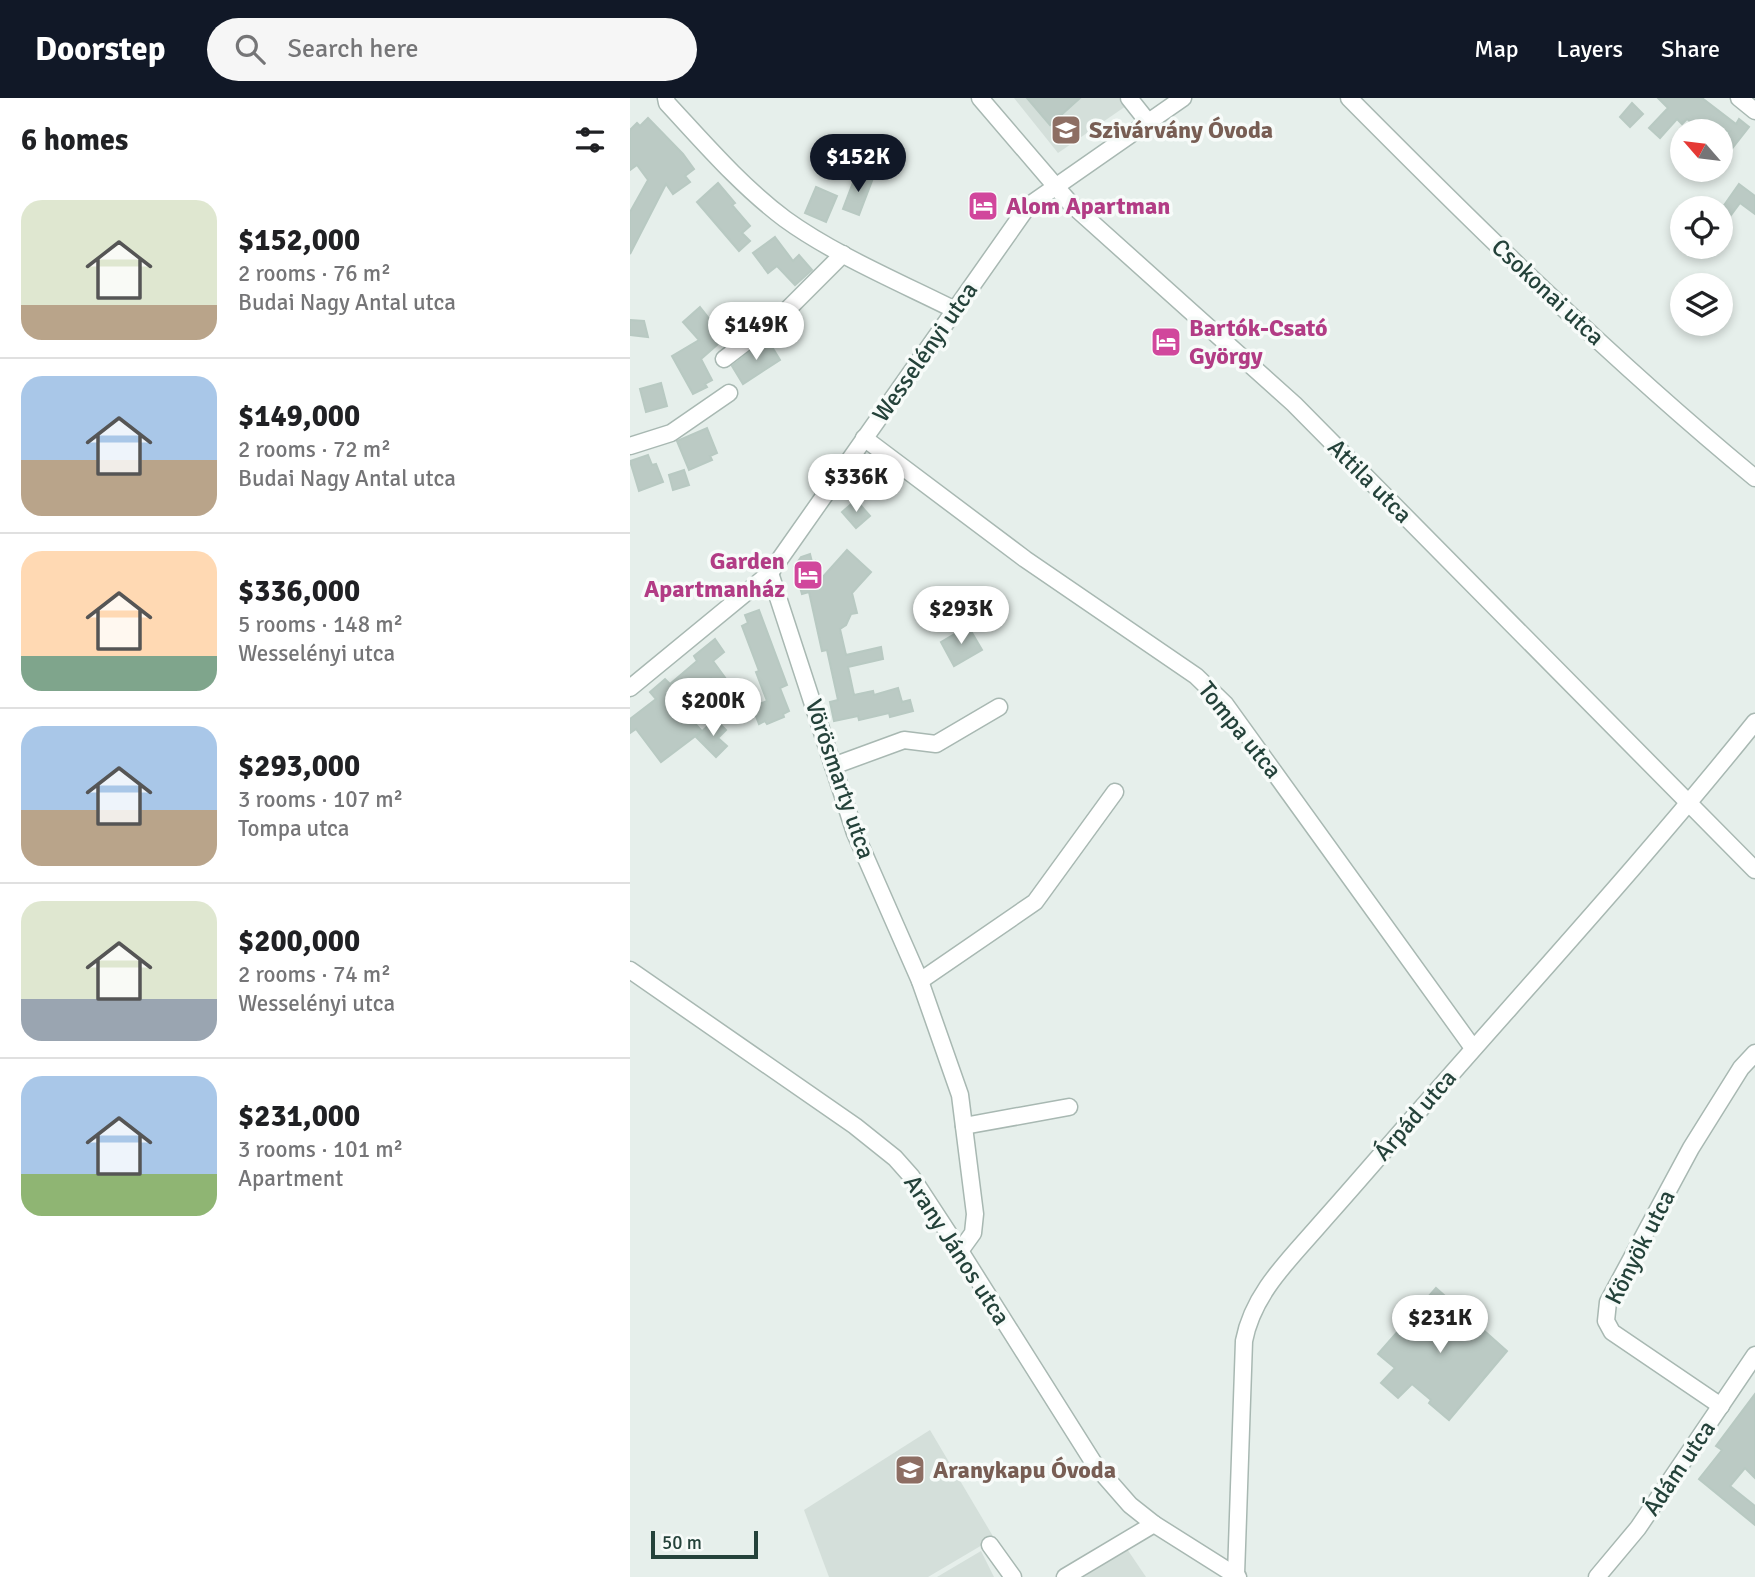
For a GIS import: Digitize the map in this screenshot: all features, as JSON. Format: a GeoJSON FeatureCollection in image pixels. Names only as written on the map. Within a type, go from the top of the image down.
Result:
{"type":"FeatureCollection","features":[{"type":"Feature","properties":{"kind":"street"},"geometry":{"type":"LineString","coordinates":[[666,98],[667,103],[735,176],[788,221],[843,254],[955,310]]}},
{"type":"Feature","properties":{"kind":"street","name":"Attila utca"},"geometry":{"type":"LineString","coordinates":[[980,98],[1070,203],[1294,404],[1755,870]]}},
{"type":"Feature","properties":{"kind":"street"},"geometry":{"type":"LineString","coordinates":[[1129,98],[1148,122]]}},
{"type":"Feature","properties":{"kind":"street","name":"Wesselényi utca"},"geometry":{"type":"LineString","coordinates":[[630,688],[770,573],[1028,206],[1183,98]]}},
{"type":"Feature","properties":{"kind":"street","name":"Csokonai utca"},"geometry":{"type":"LineString","coordinates":[[1349,98],[1437,187],[1586,328],[1755,478]]}},
{"type":"Feature","properties":{"kind":"street"},"geometry":{"type":"LineString","coordinates":[[1739,98],[1755,111]]}},
{"type":"Feature","properties":{"kind":"street"},"geometry":{"type":"LineString","coordinates":[[724,359],[784,313],[843,254]]}},
{"type":"Feature","properties":{"kind":"street"},"geometry":{"type":"LineString","coordinates":[[630,446],[671,433],[729,393]]}},
{"type":"Feature","properties":{"kind":"street","name":"Tompa utca"},"geometry":{"type":"LineString","coordinates":[[864,438],[1025,559],[1196,676],[1225,704],[1474,1048]]}},
{"type":"Feature","properties":{"kind":"street","name":"Vörösmarty utca"},"geometry":{"type":"LineString","coordinates":[[770,573],[855,833],[920,981],[960,1095],[975,1214],[973,1233],[960,1251]]}},
{"type":"Feature","properties":{"kind":"street"},"geometry":{"type":"LineString","coordinates":[[834,766],[904,740],[936,744],[999,707]]}},
{"type":"Feature","properties":{"kind":"street","name":"Árpád utca"},"geometry":{"type":"LineString","coordinates":[[1237,1576],[1244,1341],[1252,1313],[1273,1279],[1689,804],[1755,722]]}},
{"type":"Feature","properties":{"kind":"street"},"geometry":{"type":"LineString","coordinates":[[920,981],[1035,902],[1115,792]]}},
{"type":"Feature","properties":{"kind":"street","name":"Arany János utca"},"geometry":{"type":"LineString","coordinates":[[630,970],[877,1142],[911,1176],[1095,1465],[1130,1505],[1154,1524],[1237,1576]]}},
{"type":"Feature","properties":{"kind":"street","name":"Könyök utca"},"geometry":{"type":"LineString","coordinates":[[1721,1406],[1612,1332],[1606,1321],[1608,1302],[1692,1148],[1741,1068],[1755,1053]]}},
{"type":"Feature","properties":{"kind":"street"},"geometry":{"type":"LineString","coordinates":[[964,1126],[1069,1107]]}},
{"type":"Feature","properties":{"kind":"street","name":"Ádám utca"},"geometry":{"type":"LineString","coordinates":[[1597,1577],[1639,1528],[1755,1355]]}},
{"type":"Feature","properties":{"kind":"street"},"geometry":{"type":"LineString","coordinates":[[1065,1577],[1154,1524]]}},
{"type":"Feature","properties":{"kind":"street"},"geometry":{"type":"LineString","coordinates":[[990,1545],[1013,1577]]}},
{"type":"Feature","properties":{"kind":"shaded area","name":"Szivárvány Óvoda"},"geometry":{"type":"Polygon","coordinates":[[[1014,98],[1119,98],[1126,106],[1058,153],[1014,98]]]}},
{"type":"Feature","properties":{"kind":"shaded area","name":"Aranykapu Óvoda"},"geometry":{"type":"Polygon","coordinates":[[[930,1430],[994,1538],[928,1577],[829,1577],[804,1510],[930,1430]]]}},
{"type":"Feature","properties":{"kind":"shaded area"},"geometry":{"type":"Polygon","coordinates":[[[1127,1549],[1146,1577],[1076,1577],[1127,1549]]]}},
{"type":"Feature","properties":{"kind":"shaded area"},"geometry":{"type":"Polygon","coordinates":[[[981,1551],[994,1577],[937,1577],[981,1551]]]}},
{"type":"Feature","properties":{"kind":"building"},"geometry":{"type":"Polygon","coordinates":[[[1027,98],[1080,98],[1050,125],[1027,98]]]}},
{"type":"Feature","properties":{"kind":"building"},"geometry":{"type":"Polygon","coordinates":[[[1658,98],[1702,98],[1729,119],[1670,119],[1670,127],[1660,138],[1649,128],[1668,108],[1658,98]]]}},
{"type":"Feature","properties":{"kind":"building"},"geometry":{"type":"Polygon","coordinates":[[[1632,103],[1643,114],[1630,127],[1620,117],[1632,103]]]}},
{"type":"Feature","properties":{"kind":"building"},"geometry":{"type":"Polygon","coordinates":[[[648,118],[694,169],[685,176],[690,182],[673,194],[666,184],[630,254],[630,212],[648,180],[637,165],[630,170],[630,130],[637,123],[640,126],[648,118]]]}},
{"type":"Feature","properties":{"kind":"building"},"geometry":{"type":"Polygon","coordinates":[[[1739,119],[1749,127],[1733,147],[1733,122],[1736,124],[1739,119]]]}},
{"type":"Feature","properties":{"kind":"building"},"geometry":{"type":"Polygon","coordinates":[[[857,172],[873,178],[859,215],[843,209],[857,172]]]}},
{"type":"Feature","properties":{"kind":"building"},"geometry":{"type":"Polygon","coordinates":[[[718,183],[750,226],[742,233],[750,241],[739,251],[697,202],[718,183]]]}},
{"type":"Feature","properties":{"kind":"building"},"geometry":{"type":"Polygon","coordinates":[[[1739,184],[1755,196],[1755,214],[1740,203],[1733,212],[1733,196],[1731,196],[1739,184]]]}},
{"type":"Feature","properties":{"kind":"building"},"geometry":{"type":"Polygon","coordinates":[[[816,187],[837,196],[826,222],[805,213],[816,187]]]}},
{"type":"Feature","properties":{"kind":"building"},"geometry":{"type":"Polygon","coordinates":[[[775,237],[793,261],[799,255],[812,270],[795,285],[777,266],[768,273],[753,253],[775,237]]]}},
{"type":"Feature","properties":{"kind":"building"},"geometry":{"type":"Polygon","coordinates":[[[700,307],[715,326],[742,307],[753,323],[738,335],[734,330],[701,359],[712,380],[705,384],[707,387],[693,394],[672,356],[699,340],[683,322],[700,307]]]}},
{"type":"Feature","properties":{"kind":"building"},"geometry":{"type":"Polygon","coordinates":[[[630,320],[644,321],[648,337],[630,335],[630,320]]]}},
{"type":"Feature","properties":{"kind":"building"},"geometry":{"type":"Polygon","coordinates":[[[769,342],[780,360],[743,384],[732,366],[759,345],[760,347],[769,342]]]}},
{"type":"Feature","properties":{"kind":"building"},"geometry":{"type":"Polygon","coordinates":[[[661,383],[667,406],[646,412],[640,389],[661,383]]]}},
{"type":"Feature","properties":{"kind":"building"},"geometry":{"type":"Polygon","coordinates":[[[707,428],[717,453],[710,456],[712,460],[689,470],[677,441],[707,428]]]}},
{"type":"Feature","properties":{"kind":"building"},"geometry":{"type":"Polygon","coordinates":[[[648,455],[652,465],[656,464],[663,482],[639,491],[630,461],[648,455]]]}},
{"type":"Feature","properties":{"kind":"building"},"geometry":{"type":"Polygon","coordinates":[[[684,470],[689,485],[673,490],[669,475],[684,470]]]}},
{"type":"Feature","properties":{"kind":"building"},"geometry":{"type":"Polygon","coordinates":[[[856,500],[870,516],[856,528],[842,512],[856,500]]]}},
{"type":"Feature","properties":{"kind":"building"},"geometry":{"type":"Polygon","coordinates":[[[847,550],[871,572],[852,593],[857,613],[851,614],[846,625],[840,629],[846,655],[881,647],[883,659],[848,667],[854,695],[873,691],[874,695],[898,688],[902,702],[910,700],[913,711],[890,717],[889,713],[859,720],[858,716],[834,721],[830,702],[838,700],[827,650],[822,651],[809,592],[802,594],[794,567],[801,557],[810,554],[821,579],[847,550]]]}},
{"type":"Feature","properties":{"kind":"building"},"geometry":{"type":"Polygon","coordinates":[[[759,610],[787,685],[780,688],[789,711],[783,714],[784,717],[767,724],[765,721],[759,724],[754,711],[759,709],[757,705],[767,701],[742,626],[748,623],[745,615],[759,610]]]}},
{"type":"Feature","properties":{"kind":"building"},"geometry":{"type":"Polygon","coordinates":[[[968,626],[982,650],[954,666],[941,642],[968,626]]]}},
{"type":"Feature","properties":{"kind":"building"},"geometry":{"type":"Polygon","coordinates":[[[715,639],[724,652],[713,661],[729,683],[720,690],[711,678],[679,706],[702,731],[661,762],[636,729],[630,733],[630,719],[656,699],[650,692],[665,679],[670,684],[697,661],[694,656],[715,639]]]}},
{"type":"Feature","properties":{"kind":"building"},"geometry":{"type":"Polygon","coordinates":[[[715,719],[726,730],[718,738],[727,746],[716,757],[696,737],[715,719]]]}},
{"type":"Feature","properties":{"kind":"building"},"geometry":{"type":"Polygon","coordinates":[[[1436,1288],[1507,1351],[1449,1420],[1412,1384],[1398,1398],[1381,1383],[1395,1368],[1378,1354],[1436,1288]]]}},
{"type":"Feature","properties":{"kind":"building"},"geometry":{"type":"Polygon","coordinates":[[[1755,1394],[1755,1478],[1745,1468],[1730,1486],[1755,1506],[1755,1525],[1699,1479],[1722,1450],[1716,1446],[1755,1394]]]}},
{"type":"Feature","properties":{"kind":"place","name":"Szivárvány Óvoda"},"geometry":{"type":"Point","coordinates":[1066,130]}},
{"type":"Feature","properties":{"kind":"place","name":"Alom Apartman"},"geometry":{"type":"Point","coordinates":[983,206]}},
{"type":"Feature","properties":{"kind":"place","name":"Bartók-Csató György"},"geometry":{"type":"Point","coordinates":[1166,342]}},
{"type":"Feature","properties":{"kind":"place","name":"Garden Apartmanház"},"geometry":{"type":"Point","coordinates":[808,575]}},
{"type":"Feature","properties":{"kind":"place","name":"Aranykapu Óvoda"},"geometry":{"type":"Point","coordinates":[910,1470]}}]}
